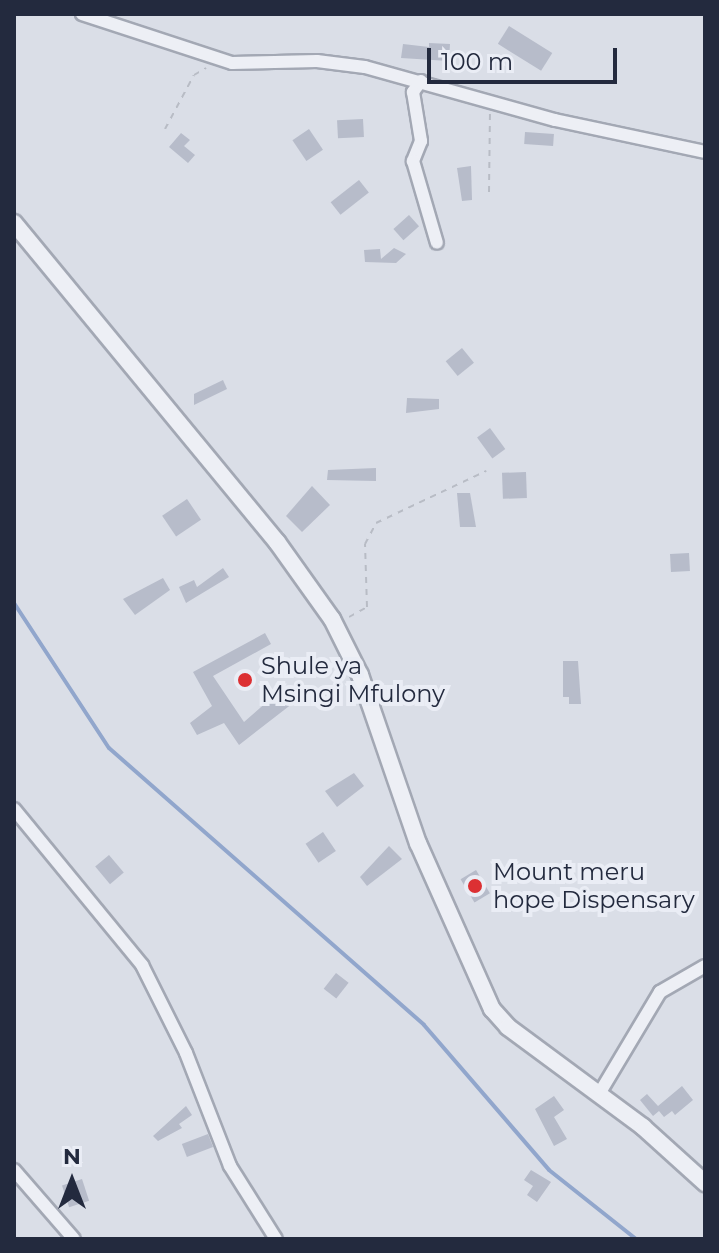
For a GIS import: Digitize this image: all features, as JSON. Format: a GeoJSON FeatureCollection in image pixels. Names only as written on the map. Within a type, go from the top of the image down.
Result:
{"type":"FeatureCollection","features":[{"type":"Feature","properties":{"kind":"street"},"geometry":{"type":"LineString","coordinates":[[82,14],[227,61],[259,66],[328,62],[421,81],[705,152]]}},
{"type":"Feature","properties":{"kind":"street"},"geometry":{"type":"LineString","coordinates":[[421,81],[413,92],[421,141],[413,161],[437,243]]}},
{"type":"Feature","properties":{"kind":"street"},"geometry":{"type":"LineString","coordinates":[[14,223],[277,542],[332,619],[360,675],[418,843],[492,1009],[508,1027],[599,1094],[705,1183]]}},
{"type":"Feature","properties":{"kind":"street"},"geometry":{"type":"LineString","coordinates":[[14,809],[142,965],[186,1053],[230,1166],[276,1239]]}},
{"type":"Feature","properties":{"kind":"street"},"geometry":{"type":"LineString","coordinates":[[599,1094],[660,992],[705,966]]}},
{"type":"Feature","properties":{"kind":"street"},"geometry":{"type":"LineString","coordinates":[[14,1170],[74,1239]]}},
{"type":"Feature","properties":{"kind":"path"},"geometry":{"type":"LineString","coordinates":[[165,129],[196,72],[227,61]]}},
{"type":"Feature","properties":{"kind":"path"},"geometry":{"type":"LineString","coordinates":[[489,192],[490,100]]}},
{"type":"Feature","properties":{"kind":"path"},"geometry":{"type":"LineString","coordinates":[[332,619],[355,616],[367,607],[365,544],[376,523],[486,471]]}},
{"type":"Feature","properties":{"kind":"building"},"geometry":{"type":"Polygon","coordinates":[[[509,26],[552,53],[541,71],[498,44],[509,26]]]}},
{"type":"Feature","properties":{"kind":"building"},"geometry":{"type":"Polygon","coordinates":[[[429,43],[450,44],[449,61],[401,58],[403,44],[429,47],[429,43]]]}},
{"type":"Feature","properties":{"kind":"building"},"geometry":{"type":"Polygon","coordinates":[[[363,119],[364,137],[338,138],[337,120],[363,119]]]}},
{"type":"Feature","properties":{"kind":"building"},"geometry":{"type":"Polygon","coordinates":[[[309,129],[323,150],[306,161],[292,140],[309,129]]]}},
{"type":"Feature","properties":{"kind":"building"},"geometry":{"type":"Polygon","coordinates":[[[525,132],[554,134],[553,146],[524,144],[525,132]]]}},
{"type":"Feature","properties":{"kind":"building"},"geometry":{"type":"Polygon","coordinates":[[[181,133],[190,140],[184,146],[195,155],[188,163],[169,147],[181,133]]]}},
{"type":"Feature","properties":{"kind":"building"},"geometry":{"type":"Polygon","coordinates":[[[471,166],[472,200],[462,201],[457,168],[471,166]]]}},
{"type":"Feature","properties":{"kind":"building"},"geometry":{"type":"Polygon","coordinates":[[[359,180],[369,193],[340,215],[331,202],[359,180]]]}},
{"type":"Feature","properties":{"kind":"building"},"geometry":{"type":"Polygon","coordinates":[[[409,215],[419,226],[403,240],[393,229],[409,215]]]}},
{"type":"Feature","properties":{"kind":"building"},"geometry":{"type":"Polygon","coordinates":[[[394,248],[406,254],[396,263],[365,262],[364,250],[380,249],[381,259],[394,248]]]}},
{"type":"Feature","properties":{"kind":"building"},"geometry":{"type":"Polygon","coordinates":[[[462,348],[474,363],[458,376],[446,361],[462,348]]]}},
{"type":"Feature","properties":{"kind":"building"},"geometry":{"type":"Polygon","coordinates":[[[223,380],[227,389],[194,405],[194,394],[223,380]]]}},
{"type":"Feature","properties":{"kind":"building"},"geometry":{"type":"Polygon","coordinates":[[[407,398],[439,399],[439,409],[406,413],[407,398]]]}},
{"type":"Feature","properties":{"kind":"building"},"geometry":{"type":"Polygon","coordinates":[[[490,428],[505,449],[492,458],[477,437],[490,428]]]}},
{"type":"Feature","properties":{"kind":"building"},"geometry":{"type":"Polygon","coordinates":[[[376,468],[376,481],[327,480],[328,470],[376,468]]]}},
{"type":"Feature","properties":{"kind":"building"},"geometry":{"type":"Polygon","coordinates":[[[526,472],[527,498],[503,499],[502,473],[526,472]]]}},
{"type":"Feature","properties":{"kind":"building"},"geometry":{"type":"Polygon","coordinates":[[[312,486],[330,505],[302,532],[286,516],[312,486]]]}},
{"type":"Feature","properties":{"kind":"building"},"geometry":{"type":"Polygon","coordinates":[[[457,493],[470,493],[476,527],[460,527],[457,493]]]}},
{"type":"Feature","properties":{"kind":"building"},"geometry":{"type":"Polygon","coordinates":[[[187,499],[201,520],[176,537],[162,516],[187,499]]]}},
{"type":"Feature","properties":{"kind":"building"},"geometry":{"type":"Polygon","coordinates":[[[689,553],[690,571],[671,572],[670,554],[689,553]]]}},
{"type":"Feature","properties":{"kind":"building"},"geometry":{"type":"Polygon","coordinates":[[[223,568],[229,577],[186,603],[179,587],[194,580],[197,587],[223,568]]]}},
{"type":"Feature","properties":{"kind":"building"},"geometry":{"type":"Polygon","coordinates":[[[163,578],[170,590],[135,615],[123,599],[163,578]]]}},
{"type":"Feature","properties":{"kind":"building"},"geometry":{"type":"Polygon","coordinates":[[[265,633],[271,644],[213,676],[244,722],[285,686],[297,700],[239,745],[224,723],[197,735],[190,723],[212,706],[193,672],[265,633]]]}},
{"type":"Feature","properties":{"kind":"building"},"geometry":{"type":"Polygon","coordinates":[[[563,661],[578,661],[581,704],[569,704],[569,697],[563,697],[563,661]]]}},
{"type":"Feature","properties":{"kind":"building"},"geometry":{"type":"Polygon","coordinates":[[[354,773],[364,786],[337,807],[325,791],[354,773]]]}},
{"type":"Feature","properties":{"kind":"building"},"geometry":{"type":"Polygon","coordinates":[[[323,832],[336,851],[318,863],[306,844],[323,832]]]}},
{"type":"Feature","properties":{"kind":"building"},"geometry":{"type":"Polygon","coordinates":[[[389,846],[402,859],[367,886],[360,877],[389,846]]]}},
{"type":"Feature","properties":{"kind":"building"},"geometry":{"type":"Polygon","coordinates":[[[109,855],[124,873],[110,884],[95,867],[109,855]]]}},
{"type":"Feature","properties":{"kind":"building","name":"Mount meru hope Dispensary"},"geometry":{"type":"Polygon","coordinates":[[[476,870],[490,893],[474,902],[461,879],[476,870]]]}},
{"type":"Feature","properties":{"kind":"building"},"geometry":{"type":"Polygon","coordinates":[[[336,973],[349,983],[336,999],[324,989],[336,973]]]}},
{"type":"Feature","properties":{"kind":"building"},"geometry":{"type":"Polygon","coordinates":[[[682,1086],[693,1100],[675,1115],[672,1111],[664,1117],[659,1111],[653,1116],[640,1100],[647,1094],[658,1106],[682,1086]]]}},
{"type":"Feature","properties":{"kind":"building"},"geometry":{"type":"Polygon","coordinates":[[[554,1096],[564,1110],[554,1117],[567,1139],[554,1146],[535,1109],[554,1096]]]}},
{"type":"Feature","properties":{"kind":"building"},"geometry":{"type":"Polygon","coordinates":[[[186,1106],[192,1115],[179,1124],[182,1128],[158,1141],[153,1136],[186,1106]]]}},
{"type":"Feature","properties":{"kind":"building"},"geometry":{"type":"Polygon","coordinates":[[[208,1134],[213,1147],[187,1157],[182,1144],[208,1134]]]}},
{"type":"Feature","properties":{"kind":"building"},"geometry":{"type":"Polygon","coordinates":[[[531,1170],[551,1182],[537,1202],[527,1195],[533,1186],[524,1180],[531,1170]]]}},
{"type":"Feature","properties":{"kind":"building"},"geometry":{"type":"Polygon","coordinates":[[[82,1179],[89,1201],[69,1207],[62,1185],[82,1179]]]}},
{"type":"Feature","properties":{"kind":"waterway"},"geometry":{"type":"LineString","coordinates":[[14,603],[109,748],[424,1025],[549,1170],[636,1239]]}},
{"type":"Feature","properties":{"kind":"place","name":"Shule ya Msingi Mfulony"},"geometry":{"type":"Point","coordinates":[245,680]}},
{"type":"Feature","properties":{"kind":"place","name":"Mount meru hope Dispensary"},"geometry":{"type":"Point","coordinates":[475,886]}}]}
